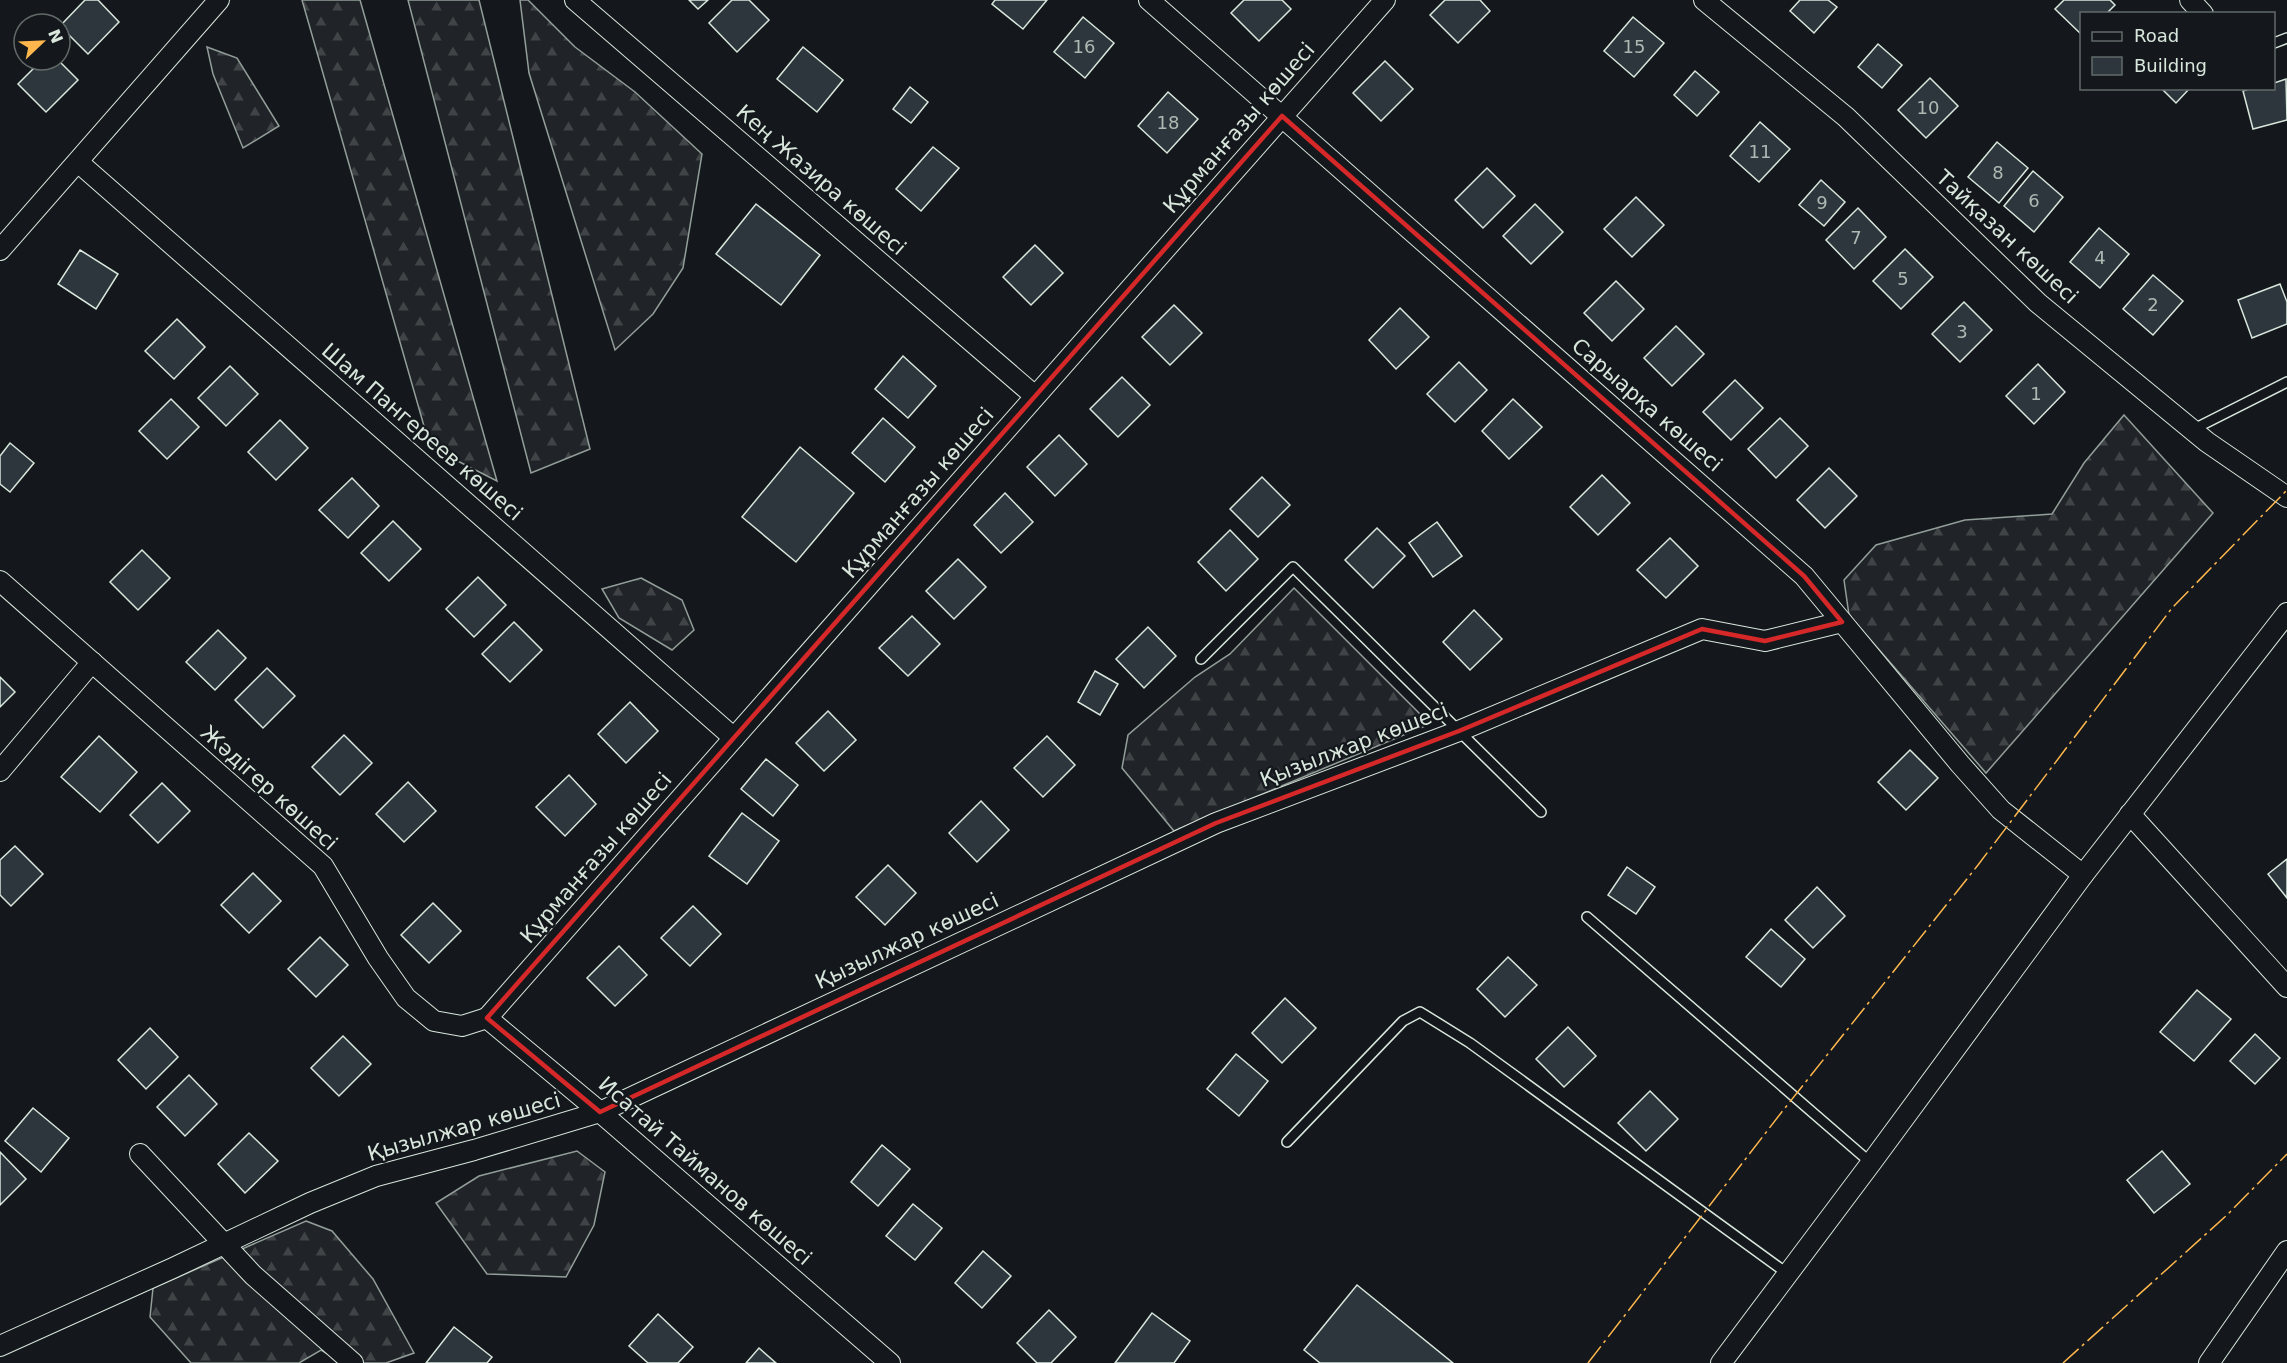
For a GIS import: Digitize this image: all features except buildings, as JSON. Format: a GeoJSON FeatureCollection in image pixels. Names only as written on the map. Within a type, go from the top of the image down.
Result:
{"type":"FeatureCollection","features":[{"type":"Feature","properties":{"kind":"street"},"geometry":{"type":"LineString","coordinates":[[0,250],[219,0]]}},
{"type":"Feature","properties":{"kind":"street","name":"Кең Жазира көшесі"},"geometry":{"type":"LineString","coordinates":[[575,0],[1035,396]]}},
{"type":"Feature","properties":{"kind":"street","name":"Сарыарқа көшесі"},"geometry":{"type":"LineString","coordinates":[[1149,0],[1804,576],[2001,810],[2083,875]]}},
{"type":"Feature","properties":{"kind":"street","name":"Құрманғазы көшесі"},"geometry":{"type":"LineString","coordinates":[[487,1018],[1385,0]]}},
{"type":"Feature","properties":{"kind":"street","name":"Тайқазан көшесі"},"geometry":{"type":"LineString","coordinates":[[1704,0],[1846,117],[2038,303],[2192,430],[2287,497]]}},
{"type":"Feature","properties":{"kind":"street"},"geometry":{"type":"LineString","coordinates":[[2190,0],[2201,12]]}},
{"type":"Feature","properties":{"kind":"street","name":"Шам Пангереев көшесі"},"geometry":{"type":"LineString","coordinates":[[78,162],[734,738]]}},
{"type":"Feature","properties":{"kind":"street","name":"Жәдігер көшесі"},"geometry":{"type":"LineString","coordinates":[[0,581],[323,866],[378,958],[406,998],[434,1020],[462,1026],[487,1018]]}},
{"type":"Feature","properties":{"kind":"street"},"geometry":{"type":"LineString","coordinates":[[1721,1363],[1872,1163],[2083,875],[2287,612]]}},
{"type":"Feature","properties":{"kind":"street","name":"Қызылжар көшесі"},"geometry":{"type":"LineString","coordinates":[[0,1346],[310,1203],[376,1176],[474,1150],[600,1112],[1215,823],[1459,731],[1702,629],[1765,641],[1842,622]]}},
{"type":"Feature","properties":{"kind":"street"},"geometry":{"type":"LineString","coordinates":[[0,771],[92,662]]}},
{"type":"Feature","properties":{"kind":"street"},"geometry":{"type":"LineString","coordinates":[[2130,814],[2287,987]]}},
{"type":"Feature","properties":{"kind":"street","name":"Исатай Тайманов көшесі"},"geometry":{"type":"LineString","coordinates":[[487,1018],[600,1112],[890,1363]]}},
{"type":"Feature","properties":{"kind":"street"},"geometry":{"type":"LineString","coordinates":[[140,1154],[253,1275],[353,1363]]}},
{"type":"Feature","properties":{"kind":"street"},"geometry":{"type":"LineString","coordinates":[[2209,1363],[2287,1251]]}},
{"type":"Feature","properties":{"kind":"lane"},"geometry":{"type":"LineString","coordinates":[[2192,430],[2287,382]]}},
{"type":"Feature","properties":{"kind":"lane"},"geometry":{"type":"LineString","coordinates":[[1201,659],[1293,567],[1541,812]]}},
{"type":"Feature","properties":{"kind":"lane"},"geometry":{"type":"LineString","coordinates":[[1587,917],[1872,1163]]}},
{"type":"Feature","properties":{"kind":"lane"},"geometry":{"type":"LineString","coordinates":[[1287,1142],[1403,1021],[1420,1012],[1480,1050],[1788,1274]]}},
{"type":"Feature","properties":{"kind":"highlighted area"},"geometry":{"type":"Polygon","coordinates":[[[1282,116],[1804,576],[1842,622],[1765,641],[1702,629],[1459,731],[1216,823],[600,1112],[487,1018],[1282,116]]]}},
{"type":"Feature","properties":{"kind":"green space"},"geometry":{"type":"Polygon","coordinates":[[[302,0],[360,0],[497,481],[430,447],[302,0]]]}},
{"type":"Feature","properties":{"kind":"green space"},"geometry":{"type":"Polygon","coordinates":[[[408,0],[479,0],[590,449],[531,473],[408,0]]]}},
{"type":"Feature","properties":{"kind":"green space"},"geometry":{"type":"Polygon","coordinates":[[[520,0],[528,0],[575,47],[635,92],[702,154],[683,268],[653,314],[615,350],[529,73],[520,0]]]}},
{"type":"Feature","properties":{"kind":"green space"},"geometry":{"type":"Polygon","coordinates":[[[207,47],[237,58],[279,126],[243,148],[213,74],[207,47]]]}},
{"type":"Feature","properties":{"kind":"green space"},"geometry":{"type":"Polygon","coordinates":[[[2124,415],[2213,513],[1986,773],[1849,615],[1844,580],[1876,545],[1965,520],[2052,514],[2084,463],[2124,415]]]}},
{"type":"Feature","properties":{"kind":"green space"},"geometry":{"type":"Polygon","coordinates":[[[641,578],[682,600],[694,630],[672,650],[619,618],[602,589],[641,578]]]}},
{"type":"Feature","properties":{"kind":"green space"},"geometry":{"type":"Polygon","coordinates":[[[1294,588],[1430,724],[1174,831],[1122,768],[1128,735],[1195,677],[1230,654],[1294,588]]]}},
{"type":"Feature","properties":{"kind":"green space"},"geometry":{"type":"Polygon","coordinates":[[[577,1151],[605,1172],[594,1225],[566,1277],[487,1274],[436,1203],[479,1176],[577,1151]]]}},
{"type":"Feature","properties":{"kind":"green space"},"geometry":{"type":"Polygon","coordinates":[[[306,1221],[332,1231],[373,1279],[414,1353],[386,1363],[343,1363],[321,1350],[299,1363],[191,1363],[150,1317],[153,1288],[306,1221]]]}},
{"type":"Feature","properties":{"kind":"power"},"geometry":{"type":"LineString","coordinates":[[1588,1363],[1781,1113],[1978,865],[2172,608],[2287,490]]}},
{"type":"Feature","properties":{"kind":"power"},"geometry":{"type":"LineString","coordinates":[[2063,1363],[2227,1215],[2287,1154]]}}]}
